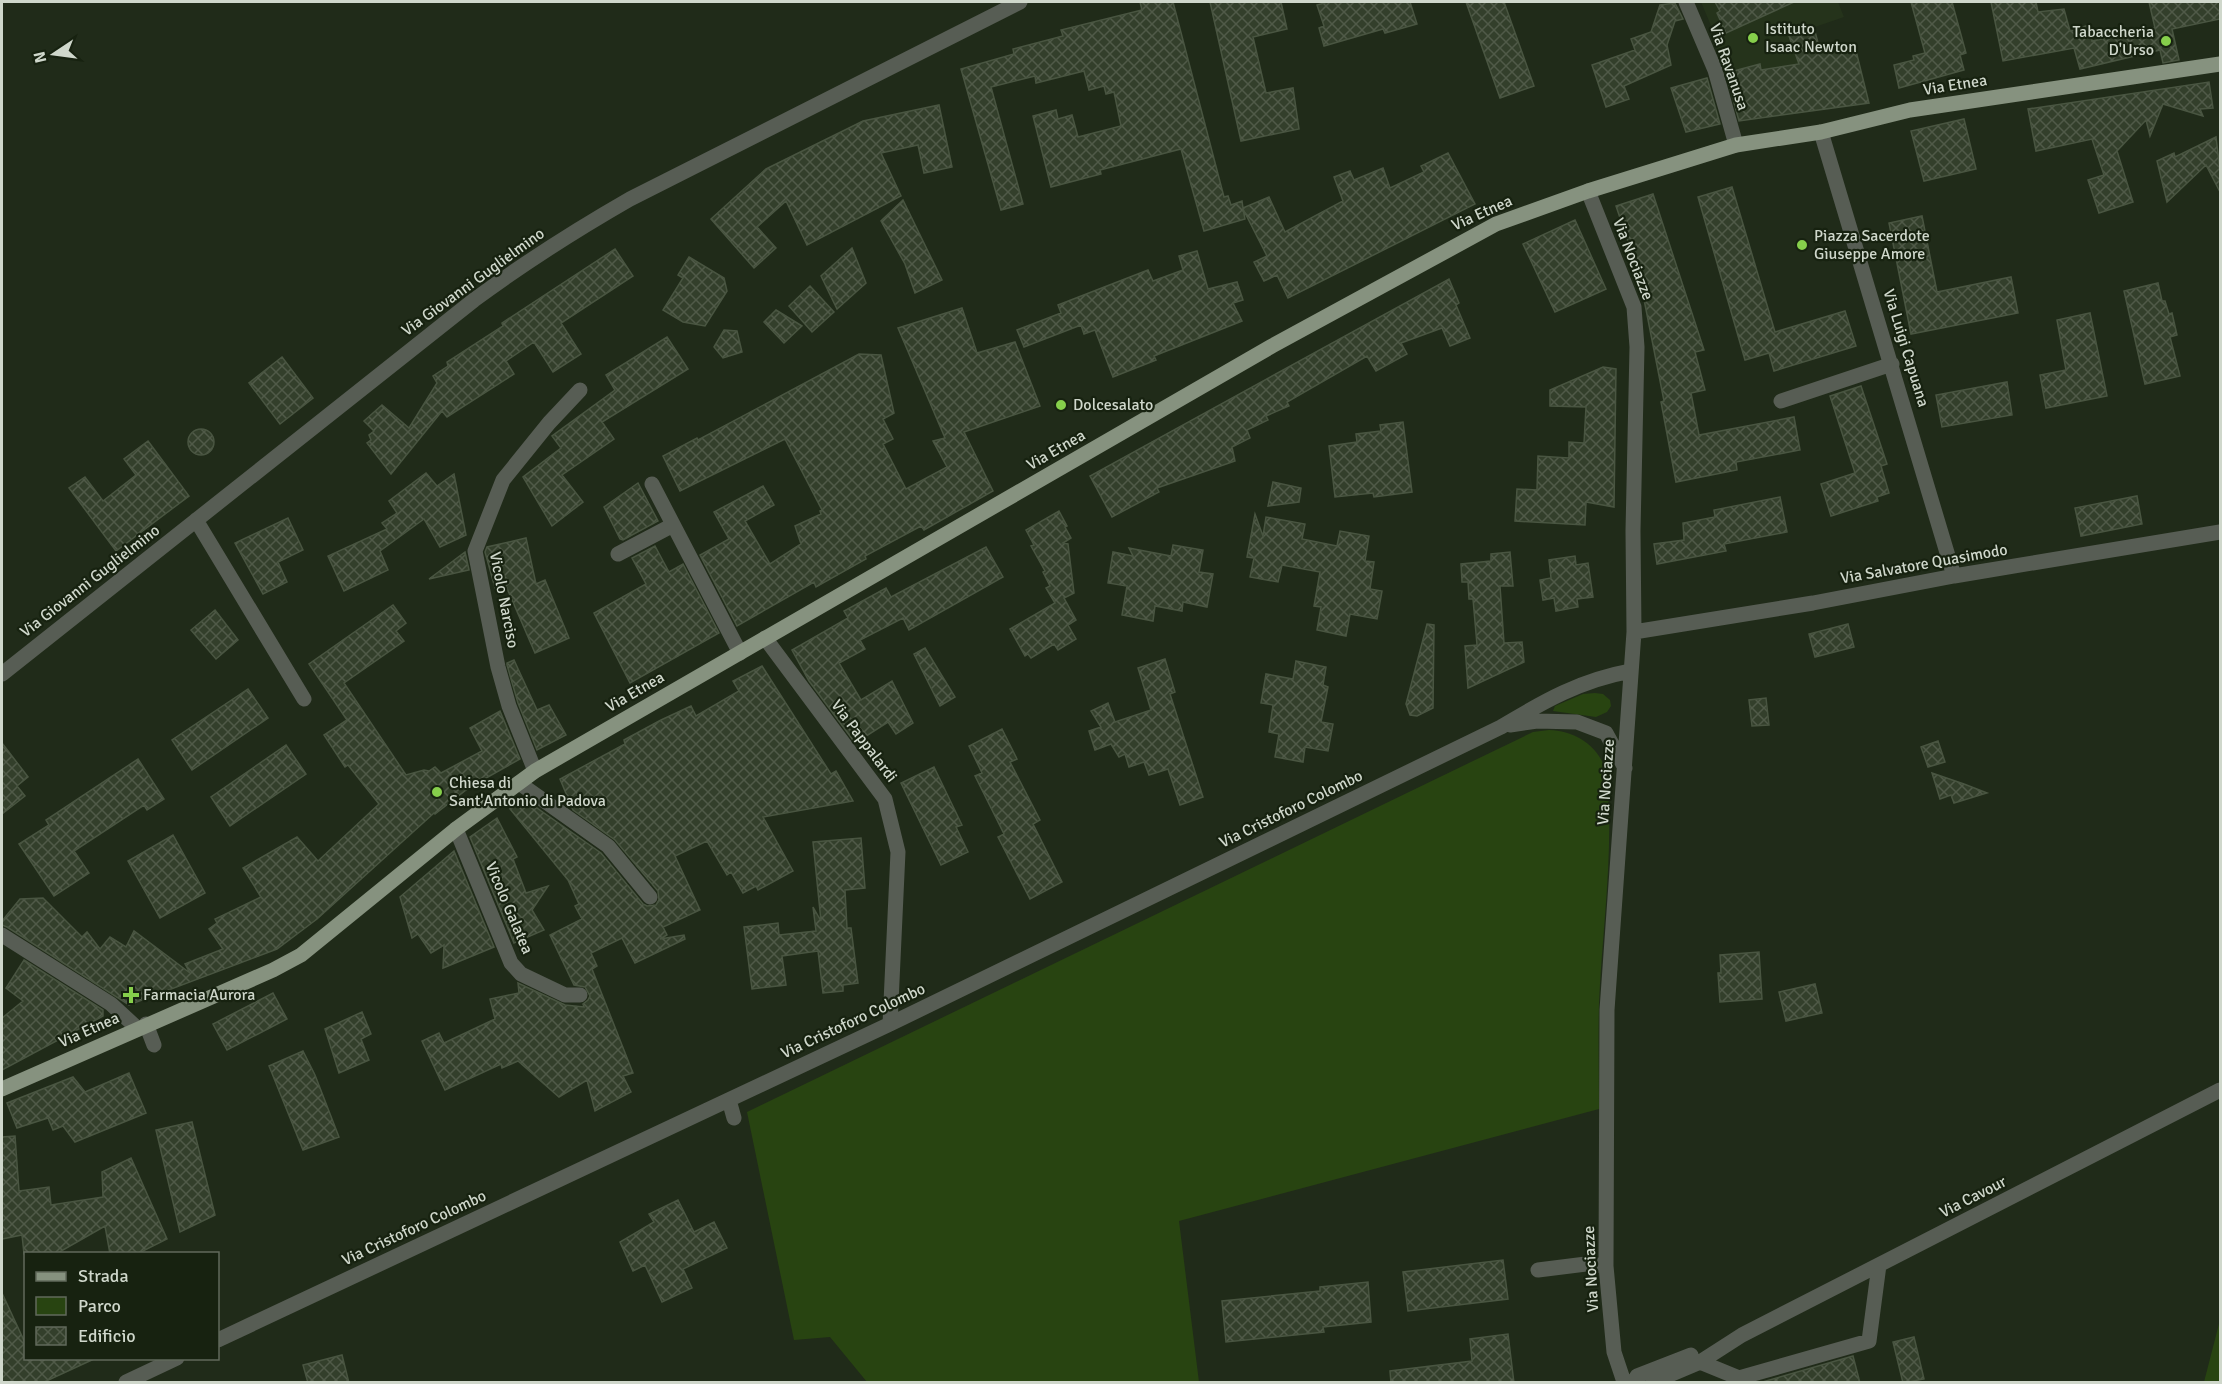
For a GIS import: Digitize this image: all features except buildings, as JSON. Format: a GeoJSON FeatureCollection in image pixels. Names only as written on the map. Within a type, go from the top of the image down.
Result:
{"type":"FeatureCollection","features":[{"type":"Feature","properties":{"kind":"main road","name":"Via Etnea"},"geometry":{"type":"LineString","coordinates":[[2,1089],[273,970],[301,955],[456,829],[535,771],[1272,346],[1474,234],[1588,191],[1736,145],[1821,132],[1910,110],[2220,64]]}},
{"type":"Feature","properties":{"kind":"street","name":"Via Giovanni Guglielmino"},"geometry":{"type":"LineString","coordinates":[[2,674],[474,300],[524,264],[576,230],[630,199],[1020,2]]}},
{"type":"Feature","properties":{"kind":"street","name":"Via Ravanusa"},"geometry":{"type":"LineString","coordinates":[[1686,2],[1714,70],[1736,145]]}},
{"type":"Feature","properties":{"kind":"street","name":"Via Luigi Capuana"},"geometry":{"type":"LineString","coordinates":[[1821,132],[1923,466],[1954,576]]}},
{"type":"Feature","properties":{"kind":"street","name":"Via Nociazze"},"geometry":{"type":"LineString","coordinates":[[1588,191],[1634,307],[1637,347],[1633,531],[1634,632],[1607,1011],[1606,1266],[1614,1352],[1624,1383]]}},
{"type":"Feature","properties":{"kind":"street"},"geometry":{"type":"LineString","coordinates":[[1781,401],[1892,364]]}},
{"type":"Feature","properties":{"kind":"street","name":"Vicolo Narciso"},"geometry":{"type":"LineString","coordinates":[[535,771],[509,706],[498,666],[475,551],[503,480],[549,423],[580,390]]}},
{"type":"Feature","properties":{"kind":"street"},"geometry":{"type":"LineString","coordinates":[[652,483],[740,653]]}},
{"type":"Feature","properties":{"kind":"street"},"geometry":{"type":"LineString","coordinates":[[196,520],[304,699]]}},
{"type":"Feature","properties":{"kind":"street"},"geometry":{"type":"LineString","coordinates":[[618,554],[674,525]]}},
{"type":"Feature","properties":{"kind":"street","name":"Via Salvatore Quasimodo"},"geometry":{"type":"LineString","coordinates":[[1634,632],[2220,532]]}},
{"type":"Feature","properties":{"kind":"street","name":"Via Pappalardi"},"geometry":{"type":"LineString","coordinates":[[765,638],[885,799],[898,852],[890,1024]]}},
{"type":"Feature","properties":{"kind":"street"},"geometry":{"type":"LineString","coordinates":[[1501,727],[1550,697],[1588,681],[1631,671]]}},
{"type":"Feature","properties":{"kind":"street"},"geometry":{"type":"LineString","coordinates":[[1606,733],[1628,718]]}},
{"type":"Feature","properties":{"kind":"street"},"geometry":{"type":"LineString","coordinates":[[1501,727],[1537,721],[1577,722],[1606,733],[1625,768]]}},
{"type":"Feature","properties":{"kind":"street","name":"Via Cristoforo Colombo"},"geometry":{"type":"LineString","coordinates":[[219,1340],[890,1024],[1501,727]]}},
{"type":"Feature","properties":{"kind":"street"},"geometry":{"type":"LineString","coordinates":[[519,783],[608,846],[650,897]]}},
{"type":"Feature","properties":{"kind":"street","name":"Vicolo Galatea"},"geometry":{"type":"LineString","coordinates":[[456,829],[511,963],[521,974],[565,995],[580,995]]}},
{"type":"Feature","properties":{"kind":"street"},"geometry":{"type":"LineString","coordinates":[[2,935],[142,1026],[154,1045]]}},
{"type":"Feature","properties":{"kind":"street","name":"Via Cavour"},"geometry":{"type":"LineString","coordinates":[[1742,1335],[2220,1090]]}},
{"type":"Feature","properties":{"kind":"street"},"geometry":{"type":"LineString","coordinates":[[729,1100],[734,1118]]}},
{"type":"Feature","properties":{"kind":"street"},"geometry":{"type":"LineString","coordinates":[[1538,1270],[1586,1264],[1606,1266]]}},
{"type":"Feature","properties":{"kind":"street"},"geometry":{"type":"LineString","coordinates":[[1700,1362],[1739,1378],[1869,1341],[1879,1266]]}},
{"type":"Feature","properties":{"kind":"street"},"geometry":{"type":"LineString","coordinates":[[1653,1383],[1700,1362],[1742,1335]]}},
{"type":"Feature","properties":{"kind":"street"},"geometry":{"type":"LineString","coordinates":[[1634,1383],[1637,1376],[1742,1335]]}},
{"type":"Feature","properties":{"kind":"street"},"geometry":{"type":"LineString","coordinates":[[126,1383],[175,1360]]}},
{"type":"Feature","properties":{"kind":"shaded area","name":"Istituto Isaac Newton"},"geometry":{"type":"Polygon","coordinates":[[[1701,2],[1838,2],[1844,17],[1789,36],[1799,64],[1761,70],[1760,64],[1724,74],[1715,41],[1717,40],[1701,2]]]}},
{"type":"Feature","properties":{"kind":"green space"},"geometry":{"type":"Polygon","coordinates":[[[1583,694],[1603,694],[1610,700],[1611,706],[1607,712],[1596,717],[1553,711],[1555,706],[1583,694]]]}},
{"type":"Feature","properties":{"kind":"green space"},"geometry":{"type":"Polygon","coordinates":[[[1549,730],[1574,735],[1588,744],[1600,757],[1608,780],[1609,855],[1599,1003],[1599,1109],[1179,1221],[1199,1382],[867,1382],[830,1337],[794,1340],[747,1112],[1533,732],[1549,730]]]}},
{"type":"Feature","properties":{"kind":"green space"},"geometry":{"type":"Polygon","coordinates":[[[2220,1320],[2220,1382],[2204,1382],[2220,1320]]]}},
{"type":"Feature","properties":{"kind":"place","name":"Istituto Isaac Newton"},"geometry":{"type":"Point","coordinates":[1753,38]}},
{"type":"Feature","properties":{"kind":"place","name":"Tabaccheria D'Urso"},"geometry":{"type":"Point","coordinates":[2166,41]}},
{"type":"Feature","properties":{"kind":"place","name":"Piazza Sacerdote Giuseppe Amore"},"geometry":{"type":"Point","coordinates":[1802,245]}},
{"type":"Feature","properties":{"kind":"place","name":"Dolcesalato"},"geometry":{"type":"Point","coordinates":[1061,405]}},
{"type":"Feature","properties":{"kind":"place","name":"Chiesa di Sant'Antonio di Padova"},"geometry":{"type":"Point","coordinates":[437,792]}},
{"type":"Feature","properties":{"kind":"place","name":"Farmacia Aurora"},"geometry":{"type":"Point","coordinates":[131,995]}}]}
